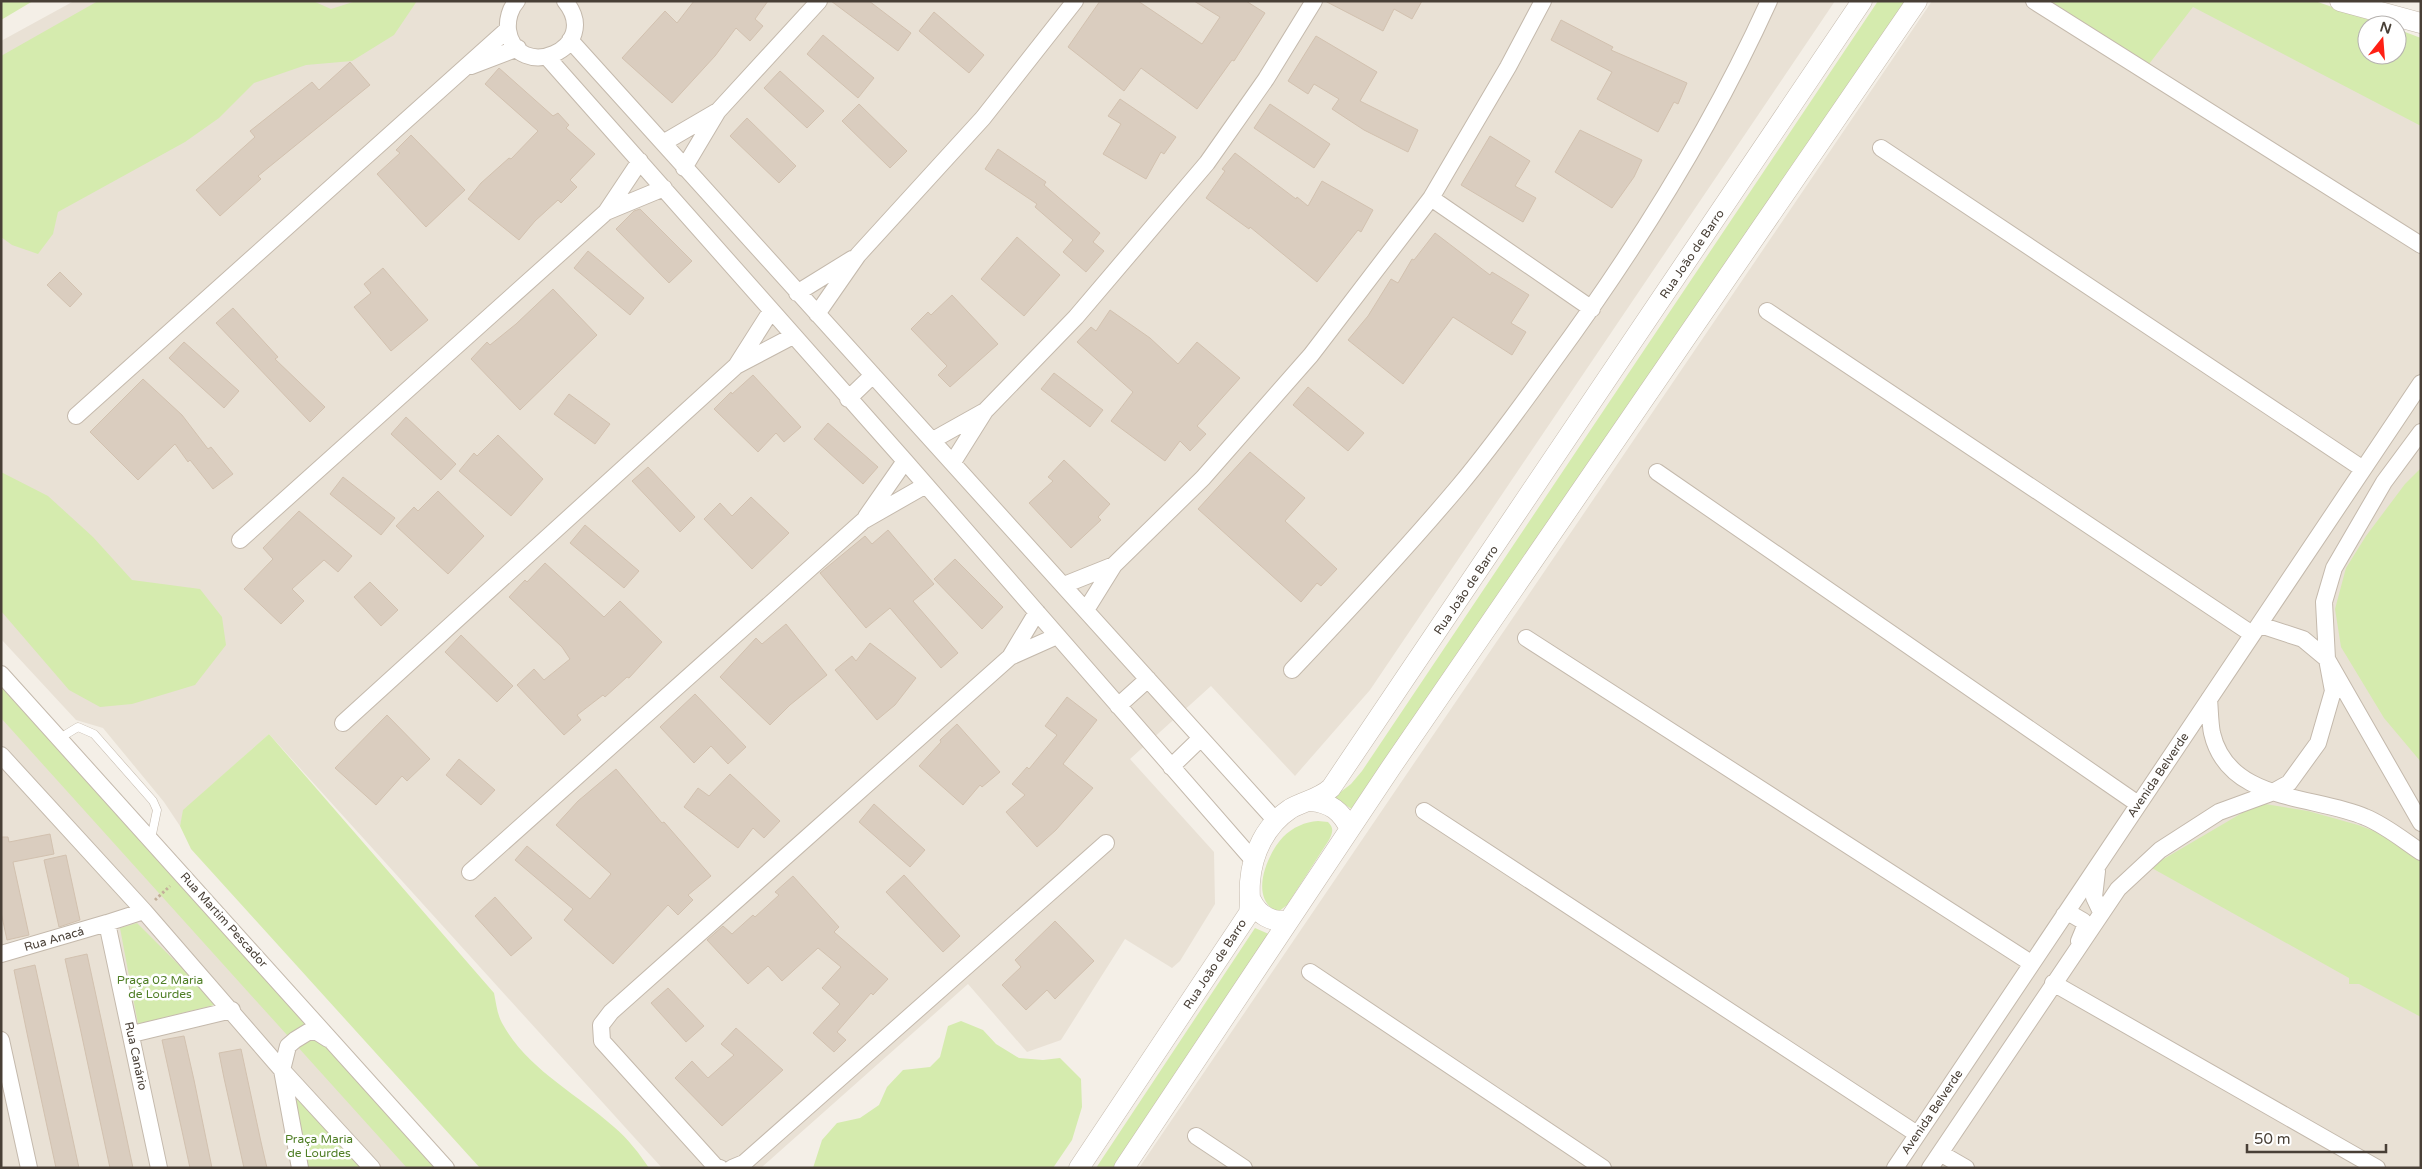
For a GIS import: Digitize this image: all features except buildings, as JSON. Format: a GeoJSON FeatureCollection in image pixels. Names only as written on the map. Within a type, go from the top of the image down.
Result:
{"type":"FeatureCollection","features":[{"type":"Feature","properties":{"kind":"street"},"geometry":{"type":"LineString","coordinates":[[517,1],[510,12],[508,29],[510,36],[518,48],[531,56],[547,57],[561,51],[570,40],[574,30],[574,19],[570,8],[564,1]]}},
{"type":"Feature","properties":{"kind":"street"},"geometry":{"type":"LineString","coordinates":[[684,168],[718,111],[819,1]]}},
{"type":"Feature","properties":{"kind":"street"},"geometry":{"type":"LineString","coordinates":[[817,314],[858,255],[983,118],[1075,1]]}},
{"type":"Feature","properties":{"kind":"street"},"geometry":{"type":"LineString","coordinates":[[953,462],[985,411],[1076,317],[1207,163],[1266,79],[1314,1]]}},
{"type":"Feature","properties":{"kind":"street"},"geometry":{"type":"LineString","coordinates":[[1086,610],[1114,565],[1203,478],[1311,355],[1431,198],[1508,67],[1543,1]]}},
{"type":"Feature","properties":{"kind":"street"},"geometry":{"type":"LineString","coordinates":[[1292,670],[1378,580],[1460,484],[1592,309],[1658,208],[1718,102],[1769,1]]}},
{"type":"Feature","properties":{"kind":"street","name":"Rua João de Barro"},"geometry":{"type":"LineString","coordinates":[[1080,1168],[1249,912],[1251,900],[1250,882],[1254,861],[1263,837],[1276,821],[1292,808],[1311,801],[1331,788],[1862,1]]}},
{"type":"Feature","properties":{"kind":"street"},"geometry":{"type":"LineString","coordinates":[[1124,1168],[1350,828],[1917,1]]}},
{"type":"Feature","properties":{"kind":"street"},"geometry":{"type":"LineString","coordinates":[[2034,1],[2421,244]]}},
{"type":"Feature","properties":{"kind":"street"},"geometry":{"type":"LineString","coordinates":[[2340,1],[2421,23]]}},
{"type":"Feature","properties":{"kind":"street"},"geometry":{"type":"LineString","coordinates":[[76,416],[508,29]]}},
{"type":"Feature","properties":{"kind":"street"},"geometry":{"type":"LineString","coordinates":[[570,40],[1276,821]]}},
{"type":"Feature","properties":{"kind":"street"},"geometry":{"type":"LineString","coordinates":[[462,69],[518,48]]}},
{"type":"Feature","properties":{"kind":"street"},"geometry":{"type":"LineString","coordinates":[[547,57],[848,399],[905,461],[1254,861]]}},
{"type":"Feature","properties":{"kind":"street"},"geometry":{"type":"LineString","coordinates":[[663,143],[718,111]]}},
{"type":"Feature","properties":{"kind":"street"},"geometry":{"type":"LineString","coordinates":[[1881,148],[2363,469]]}},
{"type":"Feature","properties":{"kind":"street"},"geometry":{"type":"LineString","coordinates":[[240,540],[606,212],[640,161]]}},
{"type":"Feature","properties":{"kind":"street"},"geometry":{"type":"LineString","coordinates":[[606,212],[664,188]]}},
{"type":"Feature","properties":{"kind":"street"},"geometry":{"type":"LineString","coordinates":[[1431,198],[1592,309]]}},
{"type":"Feature","properties":{"kind":"street"},"geometry":{"type":"LineString","coordinates":[[797,293],[858,255]]}},
{"type":"Feature","properties":{"kind":"street"},"geometry":{"type":"LineString","coordinates":[[736,366],[771,311]]}},
{"type":"Feature","properties":{"kind":"street"},"geometry":{"type":"LineString","coordinates":[[1767,311],[2256,630],[2303,639],[2327,659],[2421,823]]}},
{"type":"Feature","properties":{"kind":"street"},"geometry":{"type":"LineString","coordinates":[[343,722],[736,366],[794,336]]}},
{"type":"Feature","properties":{"kind":"street"},"geometry":{"type":"LineString","coordinates":[[848,399],[873,375]]}},
{"type":"Feature","properties":{"kind":"street","name":"Avenida Belverde"},"geometry":{"type":"LineString","coordinates":[[1895,1168],[2421,383]]}},
{"type":"Feature","properties":{"kind":"street"},"geometry":{"type":"LineString","coordinates":[[933,440],[985,411]]}},
{"type":"Feature","properties":{"kind":"street"},"geometry":{"type":"LineString","coordinates":[[1930,1168],[2118,888],[2160,850],[2219,812],[2289,783],[2318,743],[2333,690],[2327,659],[2324,602],[2334,568],[2384,482],[2421,432]]}},
{"type":"Feature","properties":{"kind":"street"},"geometry":{"type":"LineString","coordinates":[[470,872],[863,520],[905,461]]}},
{"type":"Feature","properties":{"kind":"street"},"geometry":{"type":"LineString","coordinates":[[1657,472],[2138,804]]}},
{"type":"Feature","properties":{"kind":"street"},"geometry":{"type":"LineString","coordinates":[[863,520],[926,485]]}},
{"type":"Feature","properties":{"kind":"street"},"geometry":{"type":"LineString","coordinates":[[1064,585],[1114,565]]}},
{"type":"Feature","properties":{"kind":"street"},"geometry":{"type":"LineString","coordinates":[[720,1168],[716,1167],[602,1041],[601,1025],[611,1012],[1010,657],[1037,612]]}},
{"type":"Feature","properties":{"kind":"street"},"geometry":{"type":"LineString","coordinates":[[1010,657],[1057,636]]}},
{"type":"Feature","properties":{"kind":"street"},"geometry":{"type":"LineString","coordinates":[[1526,638],[2031,963]]}},
{"type":"Feature","properties":{"kind":"street","name":"Rua Martim Pescador"},"geometry":{"type":"LineString","coordinates":[[1,674],[152,839],[446,1168]]}},
{"type":"Feature","properties":{"kind":"street"},"geometry":{"type":"LineString","coordinates":[[1118,706],[1148,679]]}},
{"type":"Feature","properties":{"kind":"street"},"geometry":{"type":"LineString","coordinates":[[2209,699],[2212,734],[2225,762],[2244,778],[2271,792],[2366,817],[2421,852]]}},
{"type":"Feature","properties":{"kind":"street"},"geometry":{"type":"LineString","coordinates":[[1171,766],[1201,738]]}},
{"type":"Feature","properties":{"kind":"street"},"geometry":{"type":"LineString","coordinates":[[1,755],[144,911],[232,1010],[282,1070],[372,1168]]}},
{"type":"Feature","properties":{"kind":"street"},"geometry":{"type":"LineString","coordinates":[[1311,801],[1322,802],[1338,810],[1350,828]]}},
{"type":"Feature","properties":{"kind":"street"},"geometry":{"type":"LineString","coordinates":[[1424,811],[1917,1134]]}},
{"type":"Feature","properties":{"kind":"street"},"geometry":{"type":"LineString","coordinates":[[732,1168],[744,1163],[1106,843]]}},
{"type":"Feature","properties":{"kind":"street"},"geometry":{"type":"LineString","coordinates":[[2100,862],[2094,897],[2101,912]]}},
{"type":"Feature","properties":{"kind":"street"},"geometry":{"type":"LineString","coordinates":[[1251,900],[1265,917],[1287,922]]}},
{"type":"Feature","properties":{"kind":"street"},"geometry":{"type":"LineString","coordinates":[[107,923],[144,911]]}},
{"type":"Feature","properties":{"kind":"street"},"geometry":{"type":"LineString","coordinates":[[2064,915],[2070,914],[2083,921],[2084,929],[2076,950]]}},
{"type":"Feature","properties":{"kind":"street","name":"Rua Anacá"},"geometry":{"type":"LineString","coordinates":[[1,954],[107,923]]}},
{"type":"Feature","properties":{"kind":"street","name":"Rua Canário"},"geometry":{"type":"LineString","coordinates":[[107,923],[159,1168]]}},
{"type":"Feature","properties":{"kind":"street"},"geometry":{"type":"LineString","coordinates":[[1310,972],[1602,1168]]}},
{"type":"Feature","properties":{"kind":"street"},"geometry":{"type":"LineString","coordinates":[[2053,983],[2377,1168]]}},
{"type":"Feature","properties":{"kind":"street"},"geometry":{"type":"LineString","coordinates":[[132,1034],[232,1010]]}},
{"type":"Feature","properties":{"kind":"street"},"geometry":{"type":"LineString","coordinates":[[300,1168],[282,1070],[288,1046],[308,1032],[317,1032],[334,1043]]}},
{"type":"Feature","properties":{"kind":"street"},"geometry":{"type":"LineString","coordinates":[[1,1040],[29,1168]]}},
{"type":"Feature","properties":{"kind":"street"},"geometry":{"type":"LineString","coordinates":[[1196,1136],[1244,1168]]}},
{"type":"Feature","properties":{"kind":"street"},"geometry":{"type":"LineString","coordinates":[[1940,1153],[1966,1168]]}},
{"type":"Feature","properties":{"kind":"lane"},"geometry":{"type":"LineString","coordinates":[[60,738],[78,727],[94,734],[153,801],[157,810],[152,839]]}},
{"type":"Feature","properties":{"kind":"path"},"geometry":{"type":"LineString","coordinates":[[144,911],[183,874]]}},
{"type":"Feature","properties":{"kind":"shaded area"},"geometry":{"type":"Polygon","coordinates":[[[74,1],[1835,1],[1370,690],[1295,776],[1211,686],[1130,759],[1214,852],[1215,904],[1180,961],[1172,968],[1125,939],[1061,1040],[1027,1052],[968,984],[761,1168],[662,1168],[269,734],[184,810],[180,826],[164,802],[103,728],[76,720],[1,639],[1,41],[74,1]]]}},
{"type":"Feature","properties":{"kind":"shaded area"},"geometry":{"type":"Polygon","coordinates":[[[1932,1],[2254,1],[2357,50],[2357,65],[2407,65],[2407,53],[2421,50],[2421,1168],[1139,1168],[1932,1]]]}},
{"type":"Feature","properties":{"kind":"shaded area"},"geometry":{"type":"Polygon","coordinates":[[[1,694],[421,1168],[1,1168],[1,694]]]}},
{"type":"Feature","properties":{"kind":"green space"},"geometry":{"type":"Polygon","coordinates":[[[1,1],[33,1],[1,20],[1,1]]]}},
{"type":"Feature","properties":{"kind":"green space"},"geometry":{"type":"Polygon","coordinates":[[[98,1],[313,1],[331,9],[356,1],[417,1],[394,35],[352,61],[306,65],[254,83],[219,118],[185,142],[58,212],[53,234],[38,254],[12,245],[1,237],[1,56],[98,1]]]}},
{"type":"Feature","properties":{"kind":"green space"},"geometry":{"type":"Polygon","coordinates":[[[1878,1],[1905,1],[1353,810],[1334,797],[1351,784],[1362,771],[1878,1]]]}},
{"type":"Feature","properties":{"kind":"green space"},"geometry":{"type":"Polygon","coordinates":[[[2050,1],[2315,1],[2357,16],[2357,65],[2407,65],[2407,33],[2421,38],[2421,126],[2193,7],[2149,64],[2050,1]]]}},
{"type":"Feature","properties":{"kind":"green space"},"geometry":{"type":"Polygon","coordinates":[[[2421,468],[2421,762],[2384,718],[2341,647],[2335,609],[2346,568],[2366,536],[2405,484],[2421,468]]]}},
{"type":"Feature","properties":{"kind":"green space"},"geometry":{"type":"Polygon","coordinates":[[[1,472],[48,496],[93,537],[132,580],[200,589],[222,617],[226,645],[195,685],[132,704],[100,707],[69,690],[1,611],[1,472]]]}},
{"type":"Feature","properties":{"kind":"green space"},"geometry":{"type":"Polygon","coordinates":[[[1,680],[435,1168],[407,1168],[1,718],[1,680]]]}},
{"type":"Feature","properties":{"kind":"green space"},"geometry":{"type":"Polygon","coordinates":[[[269,734],[494,993],[502,1023],[512,1039],[525,1054],[553,1080],[619,1132],[633,1146],[649,1168],[480,1168],[191,849],[180,826],[183,810],[269,734]]]}},
{"type":"Feature","properties":{"kind":"green space"},"geometry":{"type":"Polygon","coordinates":[[[2259,803],[2308,811],[2358,825],[2409,844],[2421,862],[2421,1017],[2359,984],[2349,984],[2349,978],[2150,867],[2259,803]]]}},
{"type":"Feature","properties":{"kind":"green space"},"geometry":{"type":"Polygon","coordinates":[[[1318,821],[1330,824],[1332,830],[1329,840],[1287,905],[1278,912],[1269,906],[1264,897],[1262,887],[1266,865],[1271,854],[1287,833],[1299,826],[1318,821]]]}},
{"type":"Feature","properties":{"kind":"green space","name":"Praça 02 Maria de Lourdes"},"geometry":{"type":"Polygon","coordinates":[[[137,923],[218,1004],[138,1024],[120,928],[137,923]]]}},
{"type":"Feature","properties":{"kind":"green space"},"geometry":{"type":"Polygon","coordinates":[[[1255,928],[1271,935],[1118,1168],[1096,1168],[1255,928]]]}},
{"type":"Feature","properties":{"kind":"green space"},"geometry":{"type":"Polygon","coordinates":[[[961,1021],[983,1030],[996,1044],[1019,1058],[1043,1060],[1060,1058],[1081,1079],[1082,1107],[1072,1140],[1053,1168],[813,1168],[822,1140],[837,1123],[860,1118],[879,1105],[887,1087],[903,1070],[930,1067],[940,1057],[948,1026],[961,1021]]]}},
{"type":"Feature","properties":{"kind":"green space","name":"Praça Maria de Lourdes"},"geometry":{"type":"Polygon","coordinates":[[[285,1075],[368,1168],[302,1168],[285,1075]]]}}]}
